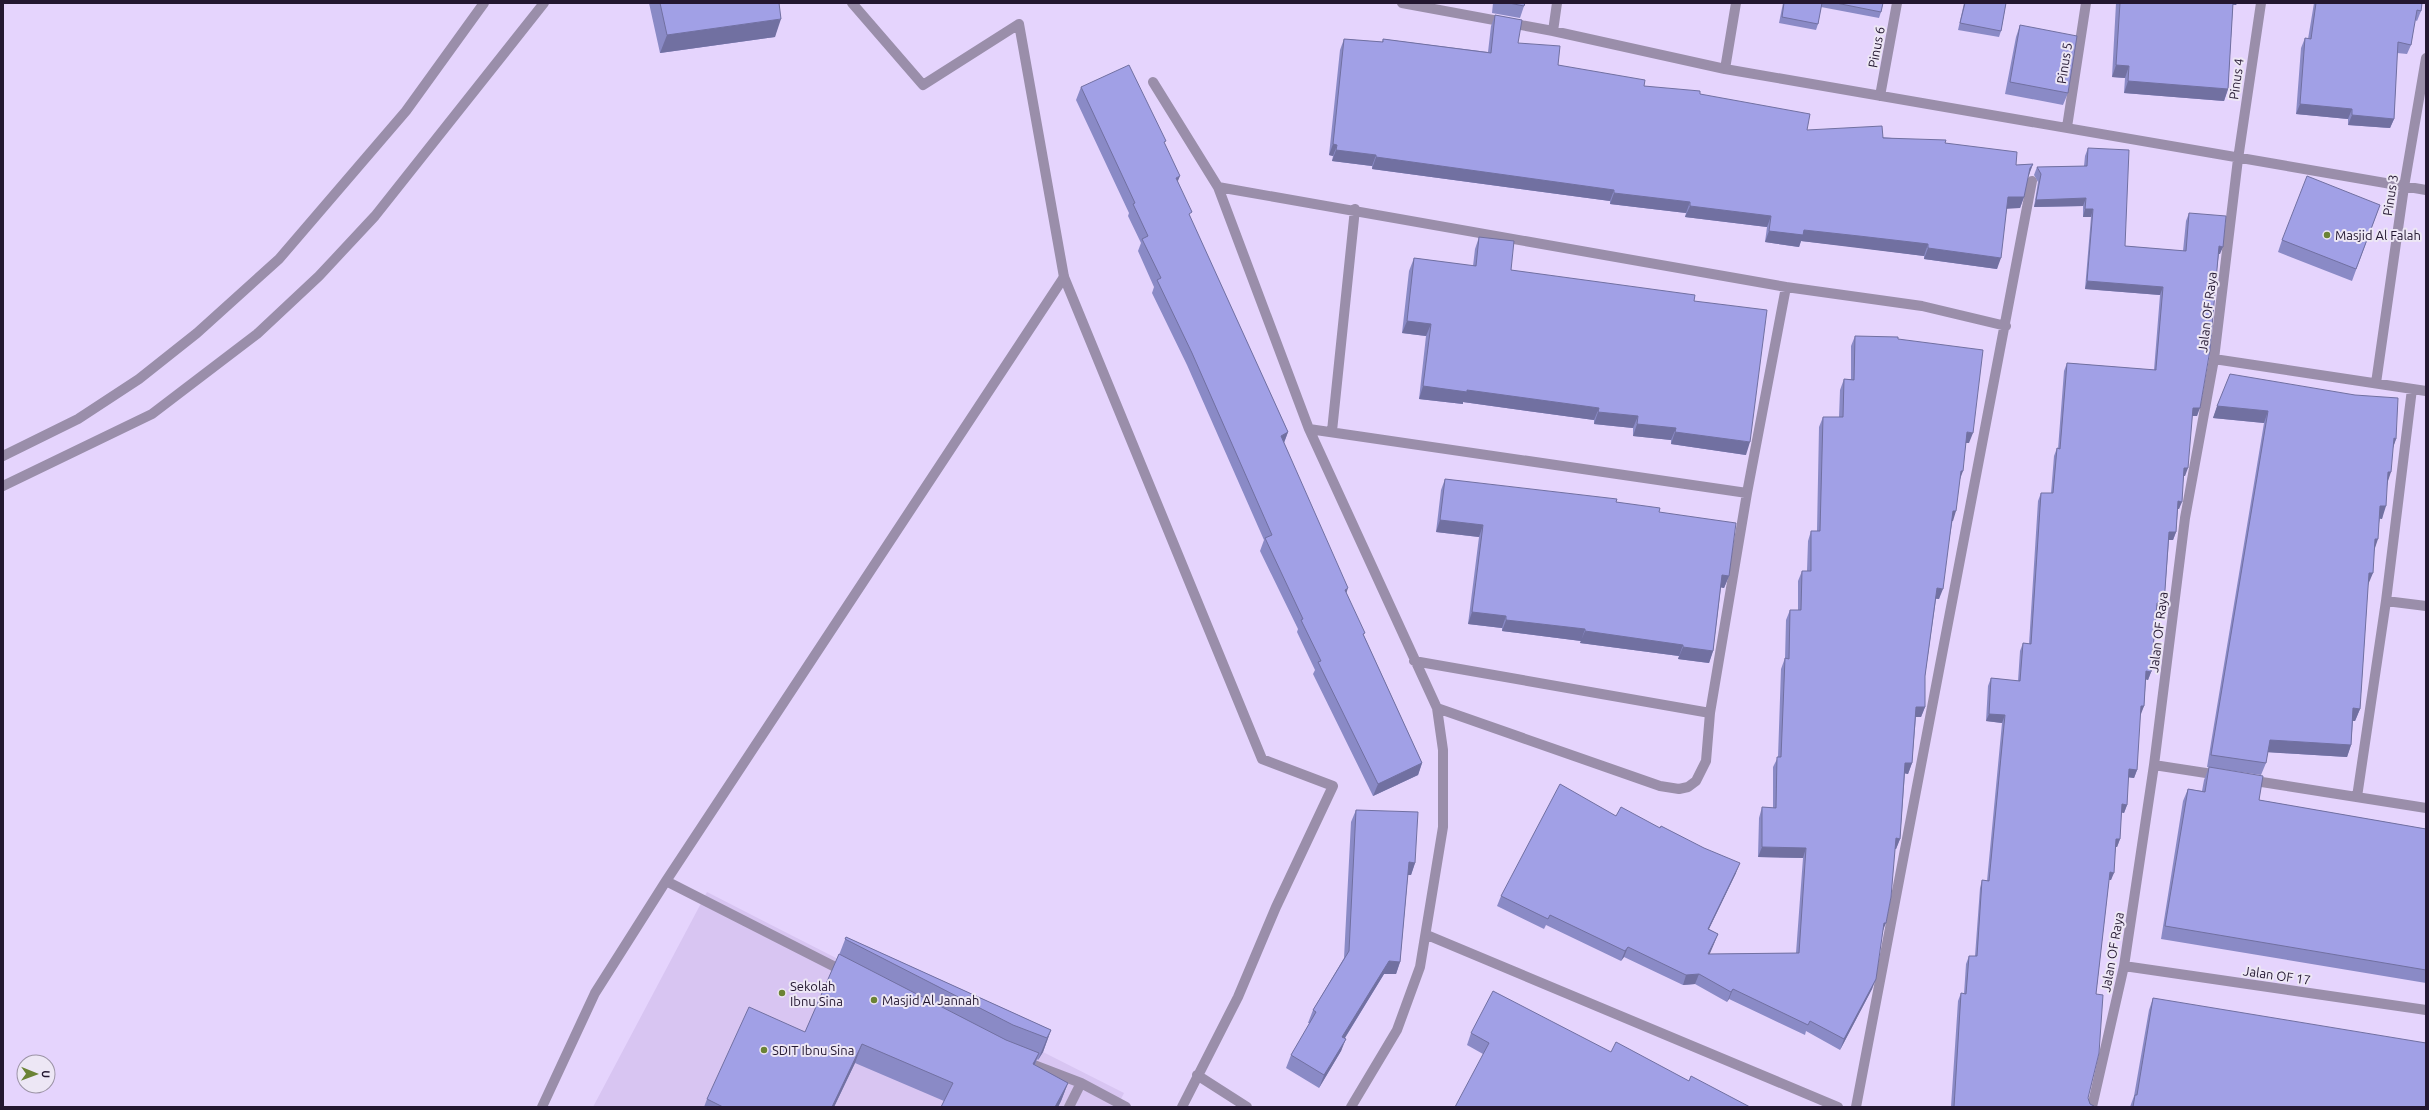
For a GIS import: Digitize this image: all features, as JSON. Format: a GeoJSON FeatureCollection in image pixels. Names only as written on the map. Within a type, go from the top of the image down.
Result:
{"type":"FeatureCollection","features":[{"type":"Feature","properties":{"kind":"street"},"geometry":{"type":"LineString","coordinates":[[3,456],[78,419],[139,379],[197,333],[279,259],[406,111],[484,3]]}},
{"type":"Feature","properties":{"kind":"street"},"geometry":{"type":"LineString","coordinates":[[3,486],[152,414],[257,334],[319,276],[375,216],[544,3]]}},
{"type":"Feature","properties":{"kind":"street"},"geometry":{"type":"LineString","coordinates":[[852,3],[923,85],[1019,24],[1064,277],[1262,759],[1333,786],[1276,907],[1238,997],[1182,1107]]}},
{"type":"Feature","properties":{"kind":"street"},"geometry":{"type":"LineString","coordinates":[[1402,3],[1553,31],[1725,69],[2067,126],[2238,159],[2426,190]]}},
{"type":"Feature","properties":{"kind":"street"},"geometry":{"type":"LineString","coordinates":[[1553,31],[1557,3]]}},
{"type":"Feature","properties":{"kind":"street"},"geometry":{"type":"LineString","coordinates":[[1725,69],[1736,3]]}},
{"type":"Feature","properties":{"kind":"street","name":"Pinus 6"},"geometry":{"type":"LineString","coordinates":[[1880,96],[1897,3]]}},
{"type":"Feature","properties":{"kind":"street","name":"Pinus 5"},"geometry":{"type":"LineString","coordinates":[[2067,126],[2086,3]]}},
{"type":"Feature","properties":{"kind":"street","name":"Pinus 4"},"geometry":{"type":"LineString","coordinates":[[2238,159],[2261,3]]}},
{"type":"Feature","properties":{"kind":"street","name":"Pinus 3"},"geometry":{"type":"LineString","coordinates":[[2376,383],[2404,187],[2426,58]]}},
{"type":"Feature","properties":{"kind":"street"},"geometry":{"type":"LineString","coordinates":[[1153,82],[1218,187],[1309,429],[1414,661],[1437,708],[1443,750],[1443,827],[1427,935],[1420,967],[1398,1030],[1350,1107]]}},
{"type":"Feature","properties":{"kind":"street","name":"Jalan OF Raya"},"geometry":{"type":"LineString","coordinates":[[2092,1107],[2124,966],[2154,765],[2185,518],[2214,359],[2238,159]]}},
{"type":"Feature","properties":{"kind":"street"},"geometry":{"type":"LineString","coordinates":[[1856,1107],[2006,326],[2032,181]]}},
{"type":"Feature","properties":{"kind":"street"},"geometry":{"type":"LineString","coordinates":[[1218,187],[1355,209],[1786,287],[1922,306],[2006,326]]}},
{"type":"Feature","properties":{"kind":"street"},"geometry":{"type":"LineString","coordinates":[[1332,431],[1355,209]]}},
{"type":"Feature","properties":{"kind":"street"},"geometry":{"type":"LineString","coordinates":[[542,1107],[595,993],[666,881],[1064,277]]}},
{"type":"Feature","properties":{"kind":"street"},"geometry":{"type":"LineString","coordinates":[[1437,708],[1660,786],[1679,789],[1688,787],[1696,781],[1706,761],[1710,713],[1747,493],[1786,287]]}},
{"type":"Feature","properties":{"kind":"street"},"geometry":{"type":"LineString","coordinates":[[2214,359],[2426,391]]}},
{"type":"Feature","properties":{"kind":"street"},"geometry":{"type":"LineString","coordinates":[[2357,797],[2386,601],[2412,389]]}},
{"type":"Feature","properties":{"kind":"street"},"geometry":{"type":"LineString","coordinates":[[1309,429],[1332,431],[1747,493]]}},
{"type":"Feature","properties":{"kind":"street"},"geometry":{"type":"LineString","coordinates":[[2386,601],[2426,606]]}},
{"type":"Feature","properties":{"kind":"street"},"geometry":{"type":"LineString","coordinates":[[1414,661],[1710,713]]}},
{"type":"Feature","properties":{"kind":"street"},"geometry":{"type":"LineString","coordinates":[[2154,765],[2426,808]]}},
{"type":"Feature","properties":{"kind":"street"},"geometry":{"type":"LineString","coordinates":[[666,881],[855,978]]}},
{"type":"Feature","properties":{"kind":"street"},"geometry":{"type":"LineString","coordinates":[[1427,935],[1838,1107]]}},
{"type":"Feature","properties":{"kind":"street","name":"Jalan OF 17"},"geometry":{"type":"LineString","coordinates":[[2124,966],[2426,1010]]}},
{"type":"Feature","properties":{"kind":"street"},"geometry":{"type":"LineString","coordinates":[[1017,1058],[1081,1084],[1126,1107]]}},
{"type":"Feature","properties":{"kind":"street"},"geometry":{"type":"LineString","coordinates":[[1197,1075],[1247,1107]]}},
{"type":"Feature","properties":{"kind":"street"},"geometry":{"type":"LineString","coordinates":[[1068,1107],[1081,1084]]}},
{"type":"Feature","properties":{"kind":"shaded area","name":"Sekolah Ibnu Sina"},"geometry":{"type":"Polygon","coordinates":[[[707,892],[838,959],[1043,1052],[1124,1093],[1117,1107],[593,1107],[707,892]]]}},
{"type":"Feature","properties":{"kind":"building"},"geometry":{"type":"Polygon","coordinates":[[[660,3],[779,3],[781,19],[667,35],[660,3]]]}},
{"type":"Feature","properties":{"kind":"building"},"geometry":{"type":"Polygon","coordinates":[[[1509,3],[1525,3],[1524,6],[1509,3]]]}},
{"type":"Feature","properties":{"kind":"building"},"geometry":{"type":"Polygon","coordinates":[[[1784,3],[1822,3],[1818,24],[1782,17],[1784,3]]]}},
{"type":"Feature","properties":{"kind":"building"},"geometry":{"type":"Polygon","coordinates":[[[1836,3],[1883,3],[1881,12],[1836,3]]]}},
{"type":"Feature","properties":{"kind":"building"},"geometry":{"type":"Polygon","coordinates":[[[1965,3],[2006,3],[2001,31],[1960,23],[1965,3]]]}},
{"type":"Feature","properties":{"kind":"building"},"geometry":{"type":"Polygon","coordinates":[[[2120,3],[2233,3],[2228,89],[2128,81],[2129,66],[2116,65],[2120,3]]]}},
{"type":"Feature","properties":{"kind":"building"},"geometry":{"type":"Polygon","coordinates":[[[2316,3],[2422,3],[2421,11],[2417,10],[2411,45],[2398,42],[2394,119],[2352,115],[2352,109],[2300,104],[2305,38],[2311,39],[2316,3]]]}},
{"type":"Feature","properties":{"kind":"building"},"geometry":{"type":"Polygon","coordinates":[[[1495,15],[1522,20],[1518,43],[1560,46],[1558,65],[1645,80],[1644,86],[1700,91],[1700,94],[1810,114],[1807,130],[1882,126],[1883,138],[1946,140],[1945,143],[2017,152],[2016,165],[2033,164],[2030,168],[2024,197],[2008,197],[2001,258],[1928,248],[1928,244],[1804,230],[1803,235],[1769,231],[1771,216],[1690,206],[1690,202],[1614,193],[1614,190],[1376,157],[1376,155],[1336,150],[1337,145],[1333,144],[1344,39],[1383,42],[1383,39],[1491,53],[1495,15]]]}},
{"type":"Feature","properties":{"kind":"building"},"geometry":{"type":"Polygon","coordinates":[[[2020,25],[2077,36],[2068,93],[2010,82],[2020,25]]]}},
{"type":"Feature","properties":{"kind":"building"},"geometry":{"type":"Polygon","coordinates":[[[1129,65],[1166,141],[1164,142],[1180,176],[1176,178],[1192,212],[1189,214],[1288,432],[1281,436],[1348,588],[1345,590],[1365,633],[1363,634],[1422,763],[1378,784],[1318,662],[1321,661],[1301,620],[1303,619],[1265,538],[1272,535],[1192,353],[1157,280],[1161,278],[1142,239],[1148,236],[1133,204],[1135,203],[1081,87],[1129,65]]]}},
{"type":"Feature","properties":{"kind":"building"},"geometry":{"type":"Polygon","coordinates":[[[2088,148],[2129,150],[2125,246],[2186,251],[2189,213],[2226,216],[2223,247],[2219,246],[2210,350],[2200,408],[2193,408],[2188,468],[2184,468],[2182,502],[2178,501],[2176,532],[2169,532],[2164,604],[2157,603],[2151,672],[2146,671],[2144,706],[2141,706],[2137,770],[2129,769],[2127,805],[2122,804],[2120,839],[2116,839],[2114,873],[2110,872],[2096,994],[2103,995],[2099,1053],[2088,1098],[2090,1104],[2094,1107],[1954,1107],[1961,993],[1966,994],[1969,956],[1977,956],[1982,880],[1989,881],[2005,715],[1989,714],[1991,678],[2020,681],[2023,643],[2031,644],[2041,493],[2053,493],[2057,448],[2060,449],[2067,363],[2156,370],[2163,287],[2087,281],[2093,209],[2085,209],[2086,198],[2036,200],[2041,174],[2037,167],[2087,166],[2088,148]]]}},
{"type":"Feature","properties":{"kind":"building","name":"Masjid Al Falah"},"geometry":{"type":"Polygon","coordinates":[[[2307,176],[2380,205],[2356,269],[2282,240],[2307,176]]]}},
{"type":"Feature","properties":{"kind":"building"},"geometry":{"type":"Polygon","coordinates":[[[1479,237],[1514,241],[1511,270],[1695,295],[1694,301],[1767,310],[1750,442],[1675,432],[1676,428],[1637,424],[1638,416],[1598,412],[1599,408],[1467,390],[1467,392],[1423,386],[1431,324],[1407,321],[1414,258],[1476,266],[1479,237]]]}},
{"type":"Feature","properties":{"kind":"building"},"geometry":{"type":"Polygon","coordinates":[[[1855,336],[1898,337],[1898,339],[1983,350],[1973,433],[1967,432],[1963,471],[1961,471],[1956,511],[1953,511],[1943,589],[1937,588],[1925,676],[1925,707],[1916,707],[1912,763],[1905,763],[1900,839],[1896,838],[1891,897],[1886,923],[1884,923],[1876,979],[1844,1039],[1810,1021],[1808,1025],[1733,989],[1731,992],[1699,974],[1686,975],[1628,947],[1625,951],[1550,915],[1548,919],[1501,896],[1560,784],[1616,816],[1621,807],[1660,828],[1661,826],[1704,848],[1740,863],[1708,929],[1718,934],[1708,954],[1799,953],[1806,848],[1762,847],[1762,807],[1776,808],[1777,757],[1781,757],[1785,658],[1789,659],[1790,610],[1801,610],[1802,571],[1811,571],[1811,531],[1820,531],[1823,417],[1843,417],[1844,379],[1854,380],[1855,336]]]}},
{"type":"Feature","properties":{"kind":"building"},"geometry":{"type":"Polygon","coordinates":[[[2230,374],[2355,395],[2398,398],[2396,439],[2394,438],[2391,472],[2388,472],[2386,506],[2380,506],[2378,539],[2375,539],[2373,573],[2369,573],[2360,709],[2353,708],[2351,745],[2270,740],[2266,763],[2211,755],[2268,411],[2217,406],[2230,374]]]}},
{"type":"Feature","properties":{"kind":"building"},"geometry":{"type":"Polygon","coordinates":[[[1445,479],[1617,499],[1616,502],[1660,508],[1659,512],[1736,523],[1729,576],[1722,575],[1713,651],[1683,647],[1683,645],[1585,631],[1585,629],[1506,620],[1506,616],[1472,612],[1483,525],[1440,520],[1445,479]]]}},
{"type":"Feature","properties":{"kind":"building"},"geometry":{"type":"Polygon","coordinates":[[[2209,767],[2263,776],[2259,800],[2426,829],[2426,970],[2165,926],[2188,789],[2205,792],[2209,767]]]}},
{"type":"Feature","properties":{"kind":"building"},"geometry":{"type":"Polygon","coordinates":[[[1356,810],[1418,812],[1415,863],[1409,862],[1400,962],[1389,961],[1342,1037],[1346,1039],[1324,1075],[1291,1055],[1316,1012],[1313,1010],[1349,951],[1356,810]]]}},
{"type":"Feature","properties":{"kind":"building"},"geometry":{"type":"Polygon","coordinates":[[[846,937],[1051,1030],[1047,1038],[1013,1025],[845,939],[846,937]]]}},
{"type":"Feature","properties":{"kind":"building","name":"Masjid Al Jannah"},"geometry":{"type":"Polygon","coordinates":[[[839,954],[1006,1040],[1039,1053],[1033,1064],[1068,1083],[1055,1107],[941,1107],[953,1083],[862,1044],[832,1107],[723,1107],[707,1099],[749,1007],[805,1032],[839,954]]]}},
{"type":"Feature","properties":{"kind":"building"},"geometry":{"type":"Polygon","coordinates":[[[1493,991],[1611,1052],[1616,1042],[1689,1081],[1691,1076],[1750,1107],[1455,1107],[1489,1043],[1471,1033],[1493,991]]]}},
{"type":"Feature","properties":{"kind":"building"},"geometry":{"type":"Polygon","coordinates":[[[2153,998],[2426,1043],[2426,1107],[2133,1107],[2135,1095],[2137,1095],[2153,998]]]}},
{"type":"Feature","properties":{"kind":"place","name":"Masjid Al Falah"},"geometry":{"type":"Point","coordinates":[2327,235]}},
{"type":"Feature","properties":{"kind":"place","name":"Sekolah Ibnu Sina"},"geometry":{"type":"Point","coordinates":[782,993]}},
{"type":"Feature","properties":{"kind":"place","name":"Masjid Al Jannah"},"geometry":{"type":"Point","coordinates":[874,1000]}},
{"type":"Feature","properties":{"kind":"place","name":"SDIT Ibnu Sina"},"geometry":{"type":"Point","coordinates":[764,1050]}}]}
